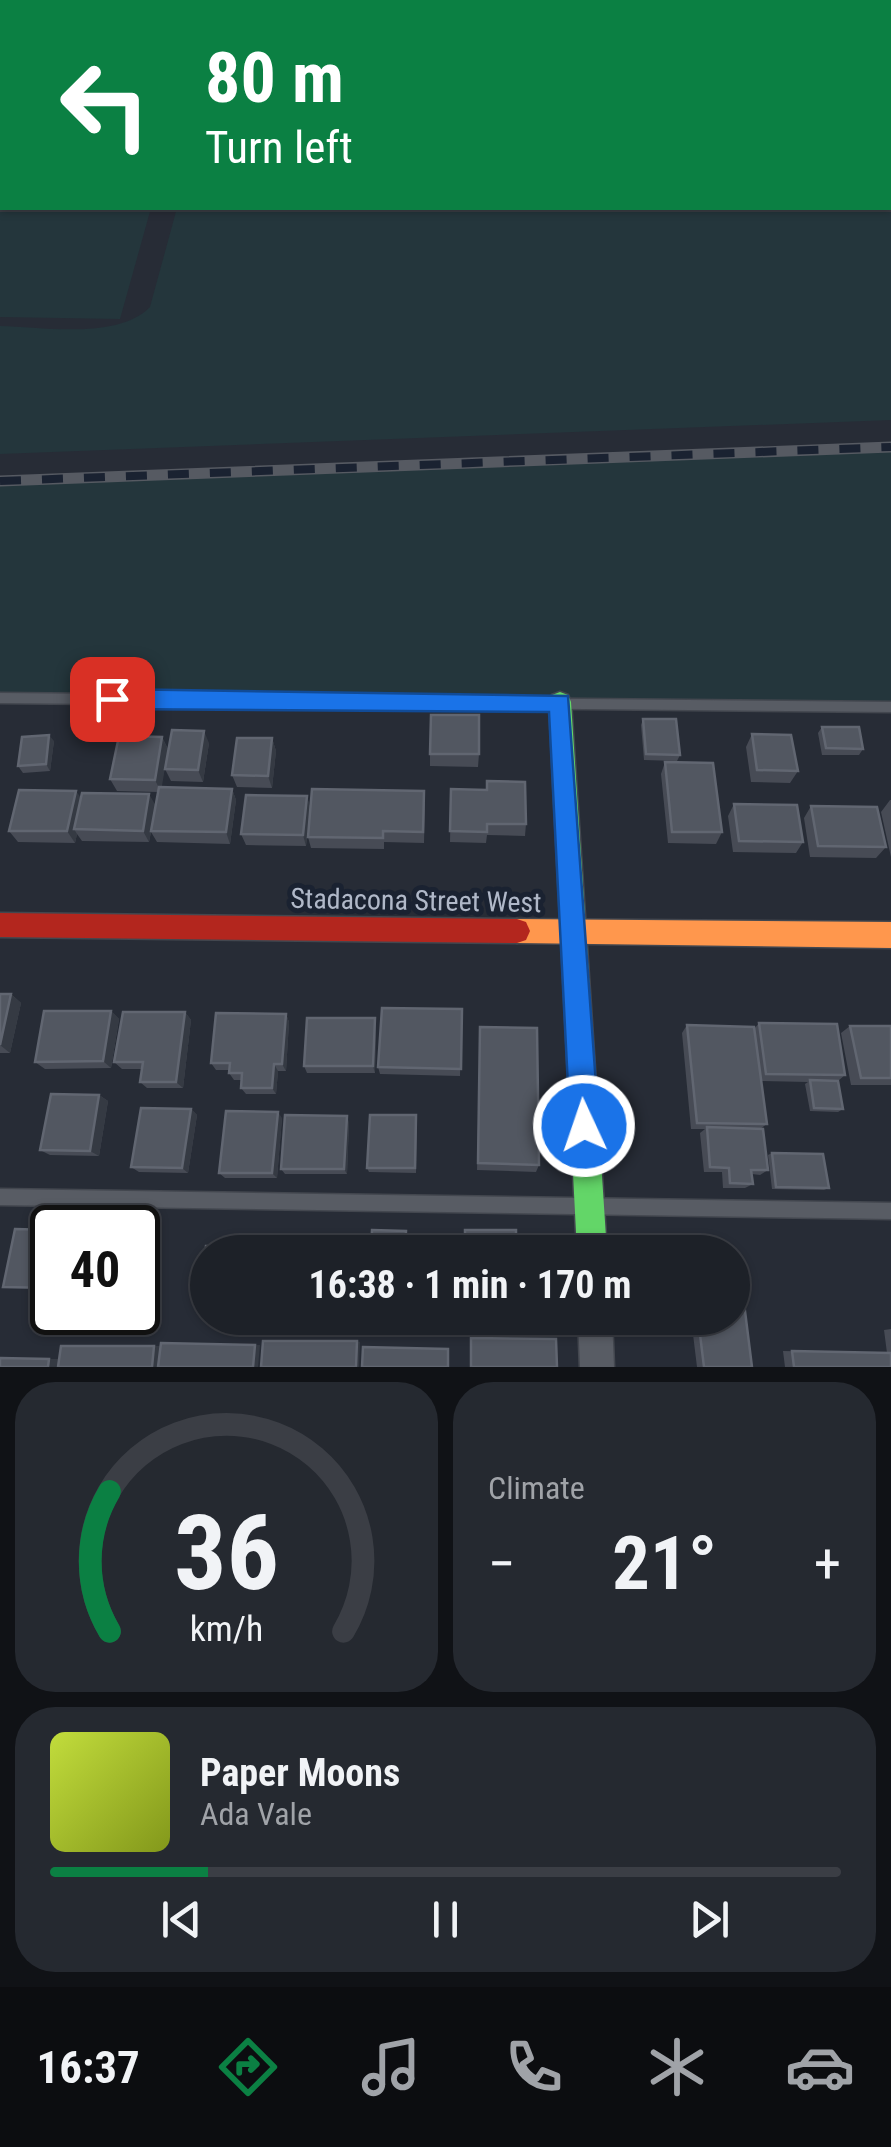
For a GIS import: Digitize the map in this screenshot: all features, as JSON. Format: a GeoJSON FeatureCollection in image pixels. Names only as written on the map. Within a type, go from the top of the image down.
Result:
{"type":"FeatureCollection","features":[{"type":"Feature","properties":{"kind":"street"},"geometry":{"type":"LineString","coordinates":[[560,702],[591,1235]]}},
{"type":"Feature","properties":{"kind":"street","name":"Stadacona Street West"},"geometry":{"type":"LineString","coordinates":[[0,925],[891,935]]}},
{"type":"Feature","properties":{"kind":"street"},"geometry":{"type":"LineString","coordinates":[[596,1335],[598,1367]]}},
{"type":"Feature","properties":{"kind":"lane"},"geometry":{"type":"LineString","coordinates":[[0,698],[891,707]]}},
{"type":"Feature","properties":{"kind":"lane"},"geometry":{"type":"LineString","coordinates":[[0,1198],[891,1211]]}},
{"type":"Feature","properties":{"kind":"shaded area"},"geometry":{"type":"Polygon","coordinates":[[[0,210],[150,210],[120,319],[0,317],[0,210]]]}},
{"type":"Feature","properties":{"kind":"shaded area"},"geometry":{"type":"Polygon","coordinates":[[[176,210],[891,210],[891,420],[0,454],[0,326],[100,328],[136,317],[150,307],[176,210]]]}},
{"type":"Feature","properties":{"kind":"shaded area"},"geometry":{"type":"Polygon","coordinates":[[[891,450],[891,707],[0,698],[0,484],[891,450]]]}},
{"type":"Feature","properties":{"kind":"building"},"geometry":{"type":"Polygon","coordinates":[[[431,715],[479,715],[479,754],[430,754],[431,715]]]}},
{"type":"Feature","properties":{"kind":"building"},"geometry":{"type":"Polygon","coordinates":[[[643,719],[676,719],[680,755],[646,754],[643,719]]]}},
{"type":"Feature","properties":{"kind":"building"},"geometry":{"type":"Polygon","coordinates":[[[822,727],[859,727],[863,749],[826,748],[822,727]]]}},
{"type":"Feature","properties":{"kind":"building"},"geometry":{"type":"Polygon","coordinates":[[[172,730],[204,731],[198,770],[165,769],[172,730]]]}},
{"type":"Feature","properties":{"kind":"building"},"geometry":{"type":"Polygon","coordinates":[[[752,734],[791,735],[798,771],[757,770],[752,734]]]}},
{"type":"Feature","properties":{"kind":"building"},"geometry":{"type":"Polygon","coordinates":[[[49,735],[46,764],[18,766],[22,737],[49,735]]]}},
{"type":"Feature","properties":{"kind":"building"},"geometry":{"type":"Polygon","coordinates":[[[119,736],[162,737],[155,780],[110,779],[119,736]]]}},
{"type":"Feature","properties":{"kind":"building"},"geometry":{"type":"Polygon","coordinates":[[[237,738],[272,738],[268,776],[232,775],[237,738]]]}},
{"type":"Feature","properties":{"kind":"building"},"geometry":{"type":"Polygon","coordinates":[[[665,762],[713,763],[722,832],[672,832],[665,762]]]}},
{"type":"Feature","properties":{"kind":"building"},"geometry":{"type":"Polygon","coordinates":[[[487,781],[525,782],[526,824],[487,824],[487,832],[450,831],[451,789],[487,790],[487,781]]]}},
{"type":"Feature","properties":{"kind":"building"},"geometry":{"type":"Polygon","coordinates":[[[159,787],[232,789],[226,832],[151,831],[159,787]]]}},
{"type":"Feature","properties":{"kind":"building"},"geometry":{"type":"Polygon","coordinates":[[[312,789],[424,791],[423,832],[383,831],[383,838],[308,837],[312,789]]]}},
{"type":"Feature","properties":{"kind":"building"},"geometry":{"type":"Polygon","coordinates":[[[19,790],[76,791],[67,831],[9,831],[19,790]]]}},
{"type":"Feature","properties":{"kind":"building"},"geometry":{"type":"Polygon","coordinates":[[[82,793],[149,794],[143,831],[74,829],[82,793]]]}},
{"type":"Feature","properties":{"kind":"building"},"geometry":{"type":"Polygon","coordinates":[[[246,795],[307,796],[303,835],[241,834],[246,795]]]}},
{"type":"Feature","properties":{"kind":"building"},"geometry":{"type":"Polygon","coordinates":[[[734,804],[797,805],[803,842],[739,841],[734,804]]]}},
{"type":"Feature","properties":{"kind":"building"},"geometry":{"type":"Polygon","coordinates":[[[811,806],[877,807],[886,847],[818,846],[811,806]]]}},
{"type":"Feature","properties":{"kind":"building"},"geometry":{"type":"Polygon","coordinates":[[[0,994],[11,994],[0,1045],[0,994]]]}},
{"type":"Feature","properties":{"kind":"building"},"geometry":{"type":"Polygon","coordinates":[[[382,1008],[462,1009],[461,1069],[378,1067],[382,1008]]]}},
{"type":"Feature","properties":{"kind":"building"},"geometry":{"type":"Polygon","coordinates":[[[44,1011],[111,1011],[103,1061],[35,1062],[44,1011]]]}},
{"type":"Feature","properties":{"kind":"building"},"geometry":{"type":"Polygon","coordinates":[[[123,1012],[185,1012],[176,1082],[140,1082],[143,1062],[114,1062],[123,1012]]]}},
{"type":"Feature","properties":{"kind":"building"},"geometry":{"type":"Polygon","coordinates":[[[216,1013],[286,1014],[282,1064],[274,1064],[272,1088],[241,1088],[242,1073],[229,1073],[230,1063],[211,1063],[216,1013]]]}},
{"type":"Feature","properties":{"kind":"building"},"geometry":{"type":"Polygon","coordinates":[[[307,1018],[375,1018],[373,1066],[304,1066],[307,1018]]]}},
{"type":"Feature","properties":{"kind":"building"},"geometry":{"type":"Polygon","coordinates":[[[759,1023],[837,1024],[845,1075],[766,1074],[759,1023]]]}},
{"type":"Feature","properties":{"kind":"building"},"geometry":{"type":"Polygon","coordinates":[[[687,1025],[754,1027],[767,1124],[697,1123],[687,1025]]]}},
{"type":"Feature","properties":{"kind":"building"},"geometry":{"type":"Polygon","coordinates":[[[850,1026],[891,1026],[891,1078],[861,1078],[850,1026]]]}},
{"type":"Feature","properties":{"kind":"building"},"geometry":{"type":"Polygon","coordinates":[[[480,1027],[537,1028],[539,1165],[478,1163],[480,1027]]]}},
{"type":"Feature","properties":{"kind":"building"},"geometry":{"type":"Polygon","coordinates":[[[810,1080],[838,1081],[843,1109],[814,1108],[810,1080]]]}},
{"type":"Feature","properties":{"kind":"building"},"geometry":{"type":"Polygon","coordinates":[[[51,1094],[99,1095],[90,1151],[40,1150],[51,1094]]]}},
{"type":"Feature","properties":{"kind":"building"},"geometry":{"type":"Polygon","coordinates":[[[141,1108],[191,1109],[182,1168],[131,1167],[141,1108]]]}},
{"type":"Feature","properties":{"kind":"building"},"geometry":{"type":"Polygon","coordinates":[[[226,1111],[278,1112],[272,1173],[219,1173],[226,1111]]]}},
{"type":"Feature","properties":{"kind":"building"},"geometry":{"type":"Polygon","coordinates":[[[285,1115],[347,1116],[344,1169],[281,1169],[285,1115]]]}},
{"type":"Feature","properties":{"kind":"building"},"geometry":{"type":"Polygon","coordinates":[[[370,1115],[416,1115],[415,1168],[367,1168],[370,1115]]]}},
{"type":"Feature","properties":{"kind":"building"},"geometry":{"type":"Polygon","coordinates":[[[707,1127],[763,1129],[768,1170],[751,1170],[753,1184],[730,1183],[729,1168],[710,1167],[707,1127]]]}},
{"type":"Feature","properties":{"kind":"building"},"geometry":{"type":"Polygon","coordinates":[[[772,1153],[823,1154],[829,1188],[776,1187],[772,1153]]]}},
{"type":"Feature","properties":{"kind":"building"},"geometry":{"type":"Polygon","coordinates":[[[15,1229],[30,1229],[30,1288],[3,1287],[15,1229]]]}},
{"type":"Feature","properties":{"kind":"building"},"geometry":{"type":"Polygon","coordinates":[[[372,1230],[406,1231],[406,1235],[372,1235],[372,1230]]]}},
{"type":"Feature","properties":{"kind":"building"},"geometry":{"type":"Polygon","coordinates":[[[465,1230],[516,1230],[516,1235],[465,1235],[465,1230]]]}},
{"type":"Feature","properties":{"kind":"building"},"geometry":{"type":"Polygon","coordinates":[[[700,1335],[748,1335],[752,1367],[704,1367],[700,1335]]]}},
{"type":"Feature","properties":{"kind":"building"},"geometry":{"type":"Polygon","coordinates":[[[471,1338],[556,1339],[557,1367],[471,1367],[471,1338]]]}},
{"type":"Feature","properties":{"kind":"building"},"geometry":{"type":"Polygon","coordinates":[[[263,1341],[357,1341],[356,1367],[261,1367],[263,1341]]]}},
{"type":"Feature","properties":{"kind":"building"},"geometry":{"type":"Polygon","coordinates":[[[161,1343],[255,1345],[253,1367],[158,1367],[161,1343]]]}},
{"type":"Feature","properties":{"kind":"building"},"geometry":{"type":"Polygon","coordinates":[[[61,1346],[154,1346],[152,1367],[58,1367],[61,1346]]]}},
{"type":"Feature","properties":{"kind":"building"},"geometry":{"type":"Polygon","coordinates":[[[363,1347],[448,1349],[448,1367],[362,1367],[363,1347]]]}},
{"type":"Feature","properties":{"kind":"building"},"geometry":{"type":"Polygon","coordinates":[[[792,1351],[891,1353],[891,1367],[794,1367],[792,1351]]]}},
{"type":"Feature","properties":{"kind":"building"},"geometry":{"type":"Polygon","coordinates":[[[0,1358],[49,1359],[48,1367],[0,1367],[0,1358]]]}},
{"type":"Feature","properties":{"kind":"railway"},"geometry":{"type":"LineString","coordinates":[[0,481],[891,447]]}},
{"type":"Feature","properties":{"kind":"traffic: fast"},"geometry":{"type":"LineString","coordinates":[[560,702],[591,1235]]}},
{"type":"Feature","properties":{"kind":"traffic: slow"},"geometry":{"type":"LineString","coordinates":[[517,931],[891,935]]}},
{"type":"Feature","properties":{"kind":"traffic: jam"},"geometry":{"type":"LineString","coordinates":[[0,925],[517,931]]}},
{"type":"Feature","properties":{"kind":"route"},"geometry":{"type":"LineString","coordinates":[[112,699],[560,702],[584,1126]]}}]}
